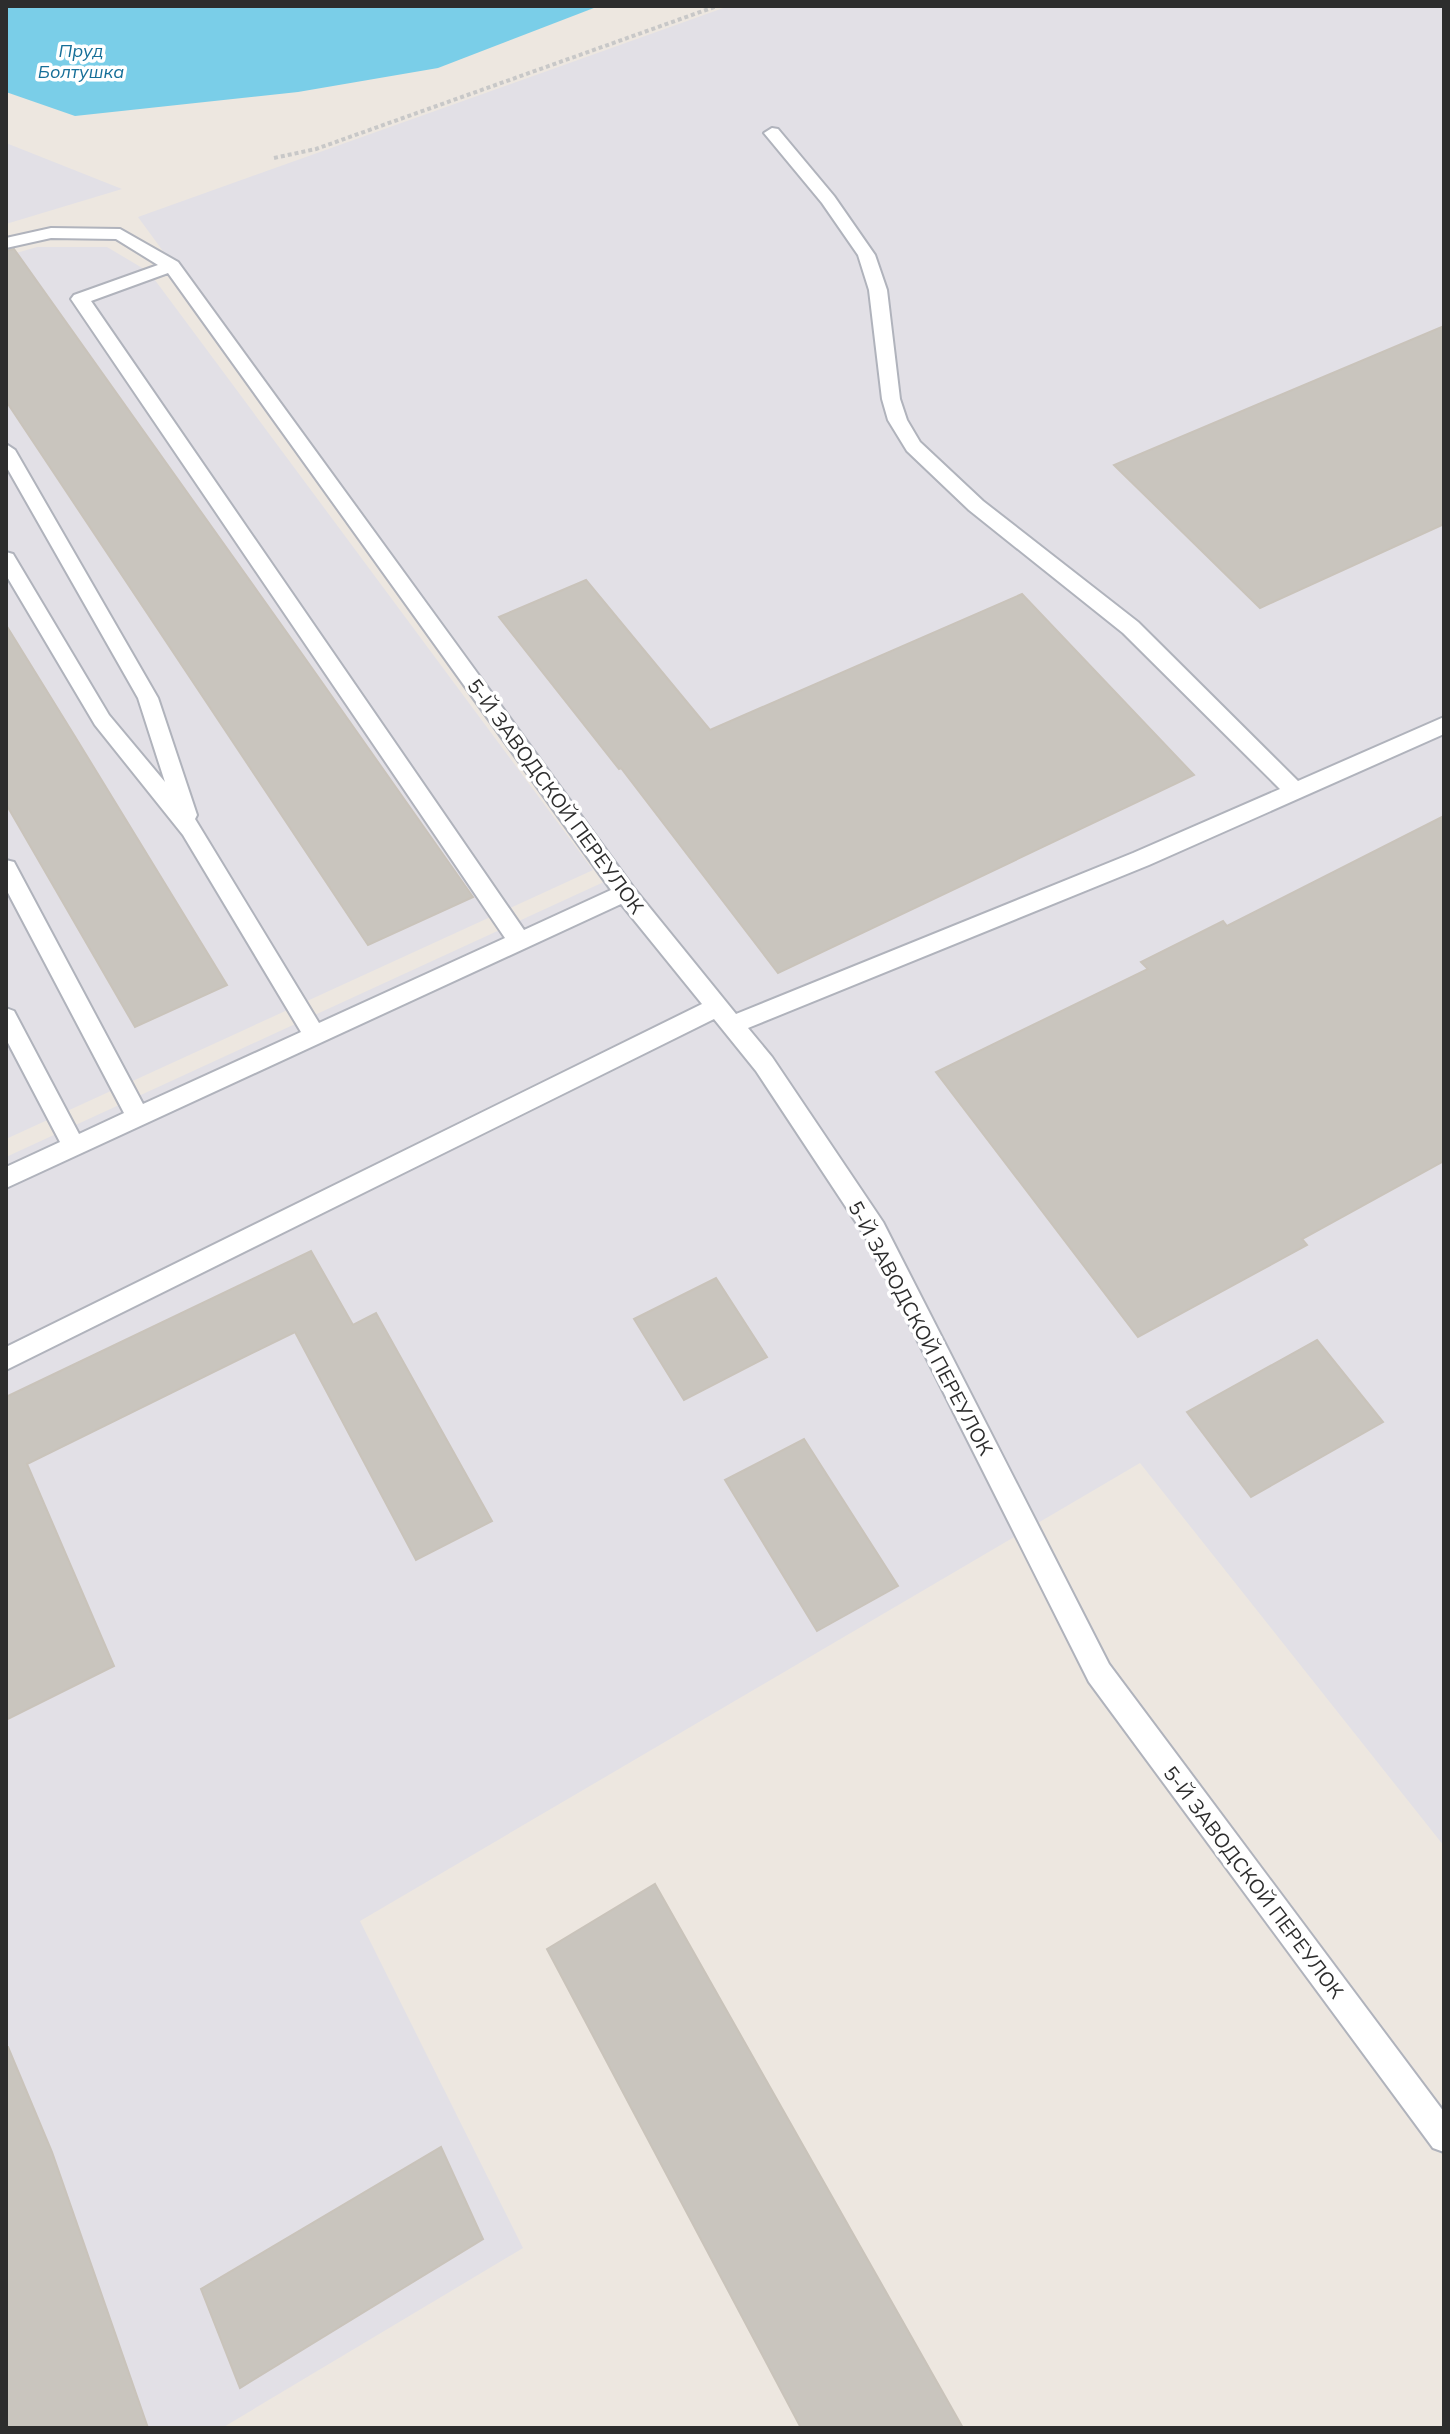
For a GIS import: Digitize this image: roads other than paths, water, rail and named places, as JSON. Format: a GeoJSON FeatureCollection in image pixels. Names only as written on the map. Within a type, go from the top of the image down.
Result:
{"type":"FeatureCollection","features":[{"type":"Feature","properties":{"kind":"lane"},"geometry":{"type":"LineString","coordinates":[[772,133],[799,163],[872,265],[884,322],[890,402],[897,421],[920,456],[994,522],[1106,607],[1164,658],[1296,792]]}},
{"type":"Feature","properties":{"kind":"lane"},"geometry":{"type":"LineString","coordinates":[[6,243],[51,233],[120,234],[172,266]]}},
{"type":"Feature","properties":{"kind":"lane"},"geometry":{"type":"LineString","coordinates":[[172,266],[80,299],[520,942]]}},
{"type":"Feature","properties":{"kind":"lane","name":"5-Й ЗАВОДСКОЙ ПЕРЕУЛОК"},"geometry":{"type":"LineString","coordinates":[[172,266],[625,893],[764,1064],[874,1229],[1099,1673],[1444,2137]]}},
{"type":"Feature","properties":{"kind":"lane"},"geometry":{"type":"LineString","coordinates":[[6,450],[148,698],[191,829]]}},
{"type":"Feature","properties":{"kind":"lane"},"geometry":{"type":"LineString","coordinates":[[6,559],[102,720],[191,829],[315,1036]]}},
{"type":"Feature","properties":{"kind":"lane"},"geometry":{"type":"LineString","coordinates":[[6,1359],[725,1016],[1141,859],[1444,725]]}},
{"type":"Feature","properties":{"kind":"lane"},"geometry":{"type":"LineString","coordinates":[[6,868],[138,1117]]}},
{"type":"Feature","properties":{"kind":"lane"},"geometry":{"type":"LineString","coordinates":[[6,1178],[625,893]]}},
{"type":"Feature","properties":{"kind":"lane"},"geometry":{"type":"LineString","coordinates":[[6,1017],[74,1147]]}},
{"type":"Feature","properties":{"kind":"water","name":"Пруд Болтушка"},"geometry":{"type":"Polygon","coordinates":[[[6,6],[599,6],[438,68],[298,92],[75,116],[6,92],[6,6]]]}}]}
